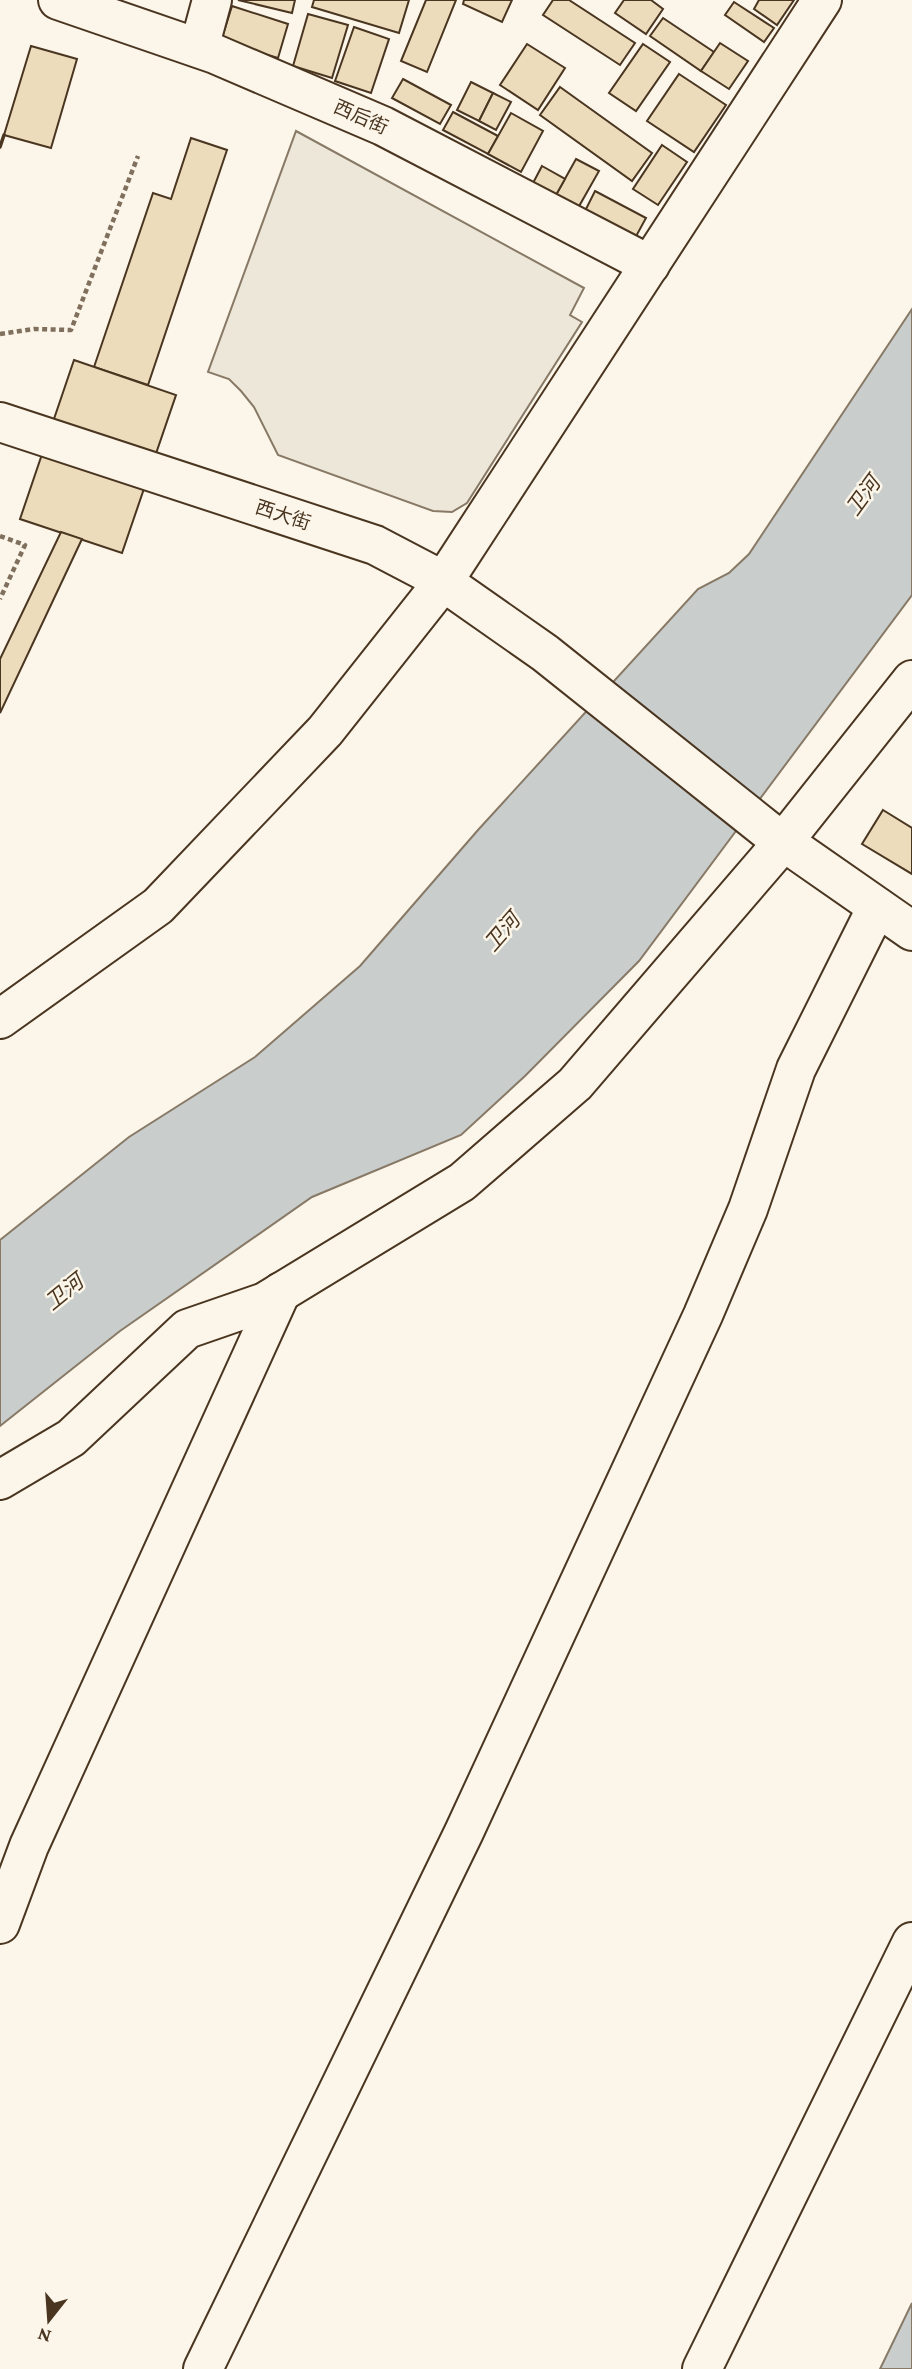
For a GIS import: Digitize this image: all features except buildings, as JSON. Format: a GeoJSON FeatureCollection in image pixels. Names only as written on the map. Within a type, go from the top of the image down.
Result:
{"type":"FeatureCollection","features":[{"type":"Feature","properties":{"kind":"street","name":"西后街"},"geometry":{"type":"LineString","coordinates":[[58,0],[199,48],[383,126],[650,265]]}},
{"type":"Feature","properties":{"kind":"street"},"geometry":{"type":"LineString","coordinates":[[199,48],[212,0]]}},
{"type":"Feature","properties":{"kind":"street"},"geometry":{"type":"LineString","coordinates":[[0,1019],[158,906],[325,732],[443,582],[822,0]]}},
{"type":"Feature","properties":{"kind":"street","name":"西大街"},"geometry":{"type":"LineString","coordinates":[[0,422],[375,544],[443,582],[545,653],[775,836],[912,931]]}},
{"type":"Feature","properties":{"kind":"street"},"geometry":{"type":"LineString","coordinates":[[0,1480],[71,1438],[187,1329],[265,1302],[462,1182],[575,1084],[775,836],[912,680]]}},
{"type":"Feature","properties":{"kind":"street"},"geometry":{"type":"LineString","coordinates":[[203,2369],[482,1794],[703,1315],[748,1209],[796,1069],[877,907]]}},
{"type":"Feature","properties":{"kind":"street"},"geometry":{"type":"LineString","coordinates":[[0,1924],[29,1846],[281,1292]]}},
{"type":"Feature","properties":{"kind":"street"},"geometry":{"type":"LineString","coordinates":[[702,2369],[912,1942]]}},
{"type":"Feature","properties":{"kind":"path"},"geometry":{"type":"LineString","coordinates":[[0,334],[34,329],[71,330],[138,156]]}},
{"type":"Feature","properties":{"kind":"path"},"geometry":{"type":"LineString","coordinates":[[0,536],[25,545],[0,599]]}},
{"type":"Feature","properties":{"kind":"shaded area"},"geometry":{"type":"Polygon","coordinates":[[[296,131],[584,288],[570,315],[582,322],[467,503],[452,512],[433,511],[278,455],[254,407],[241,391],[229,379],[208,372],[296,131]]]}},
{"type":"Feature","properties":{"kind":"water","name":"卫河"},"geometry":{"type":"Polygon","coordinates":[[[912,309],[912,595],[639,961],[525,1076],[461,1135],[312,1197],[120,1331],[0,1426],[0,1240],[129,1137],[255,1057],[360,966],[478,830],[698,589],[729,573],[749,554],[912,309]]]}},
{"type":"Feature","properties":{"kind":"water"},"geometry":{"type":"Polygon","coordinates":[[[912,2303],[912,2369],[880,2369],[912,2303]]]}},
{"type":"Feature","properties":{"kind":"wall"},"geometry":{"type":"LineString","coordinates":[[0,147],[4,135]]}}]}
